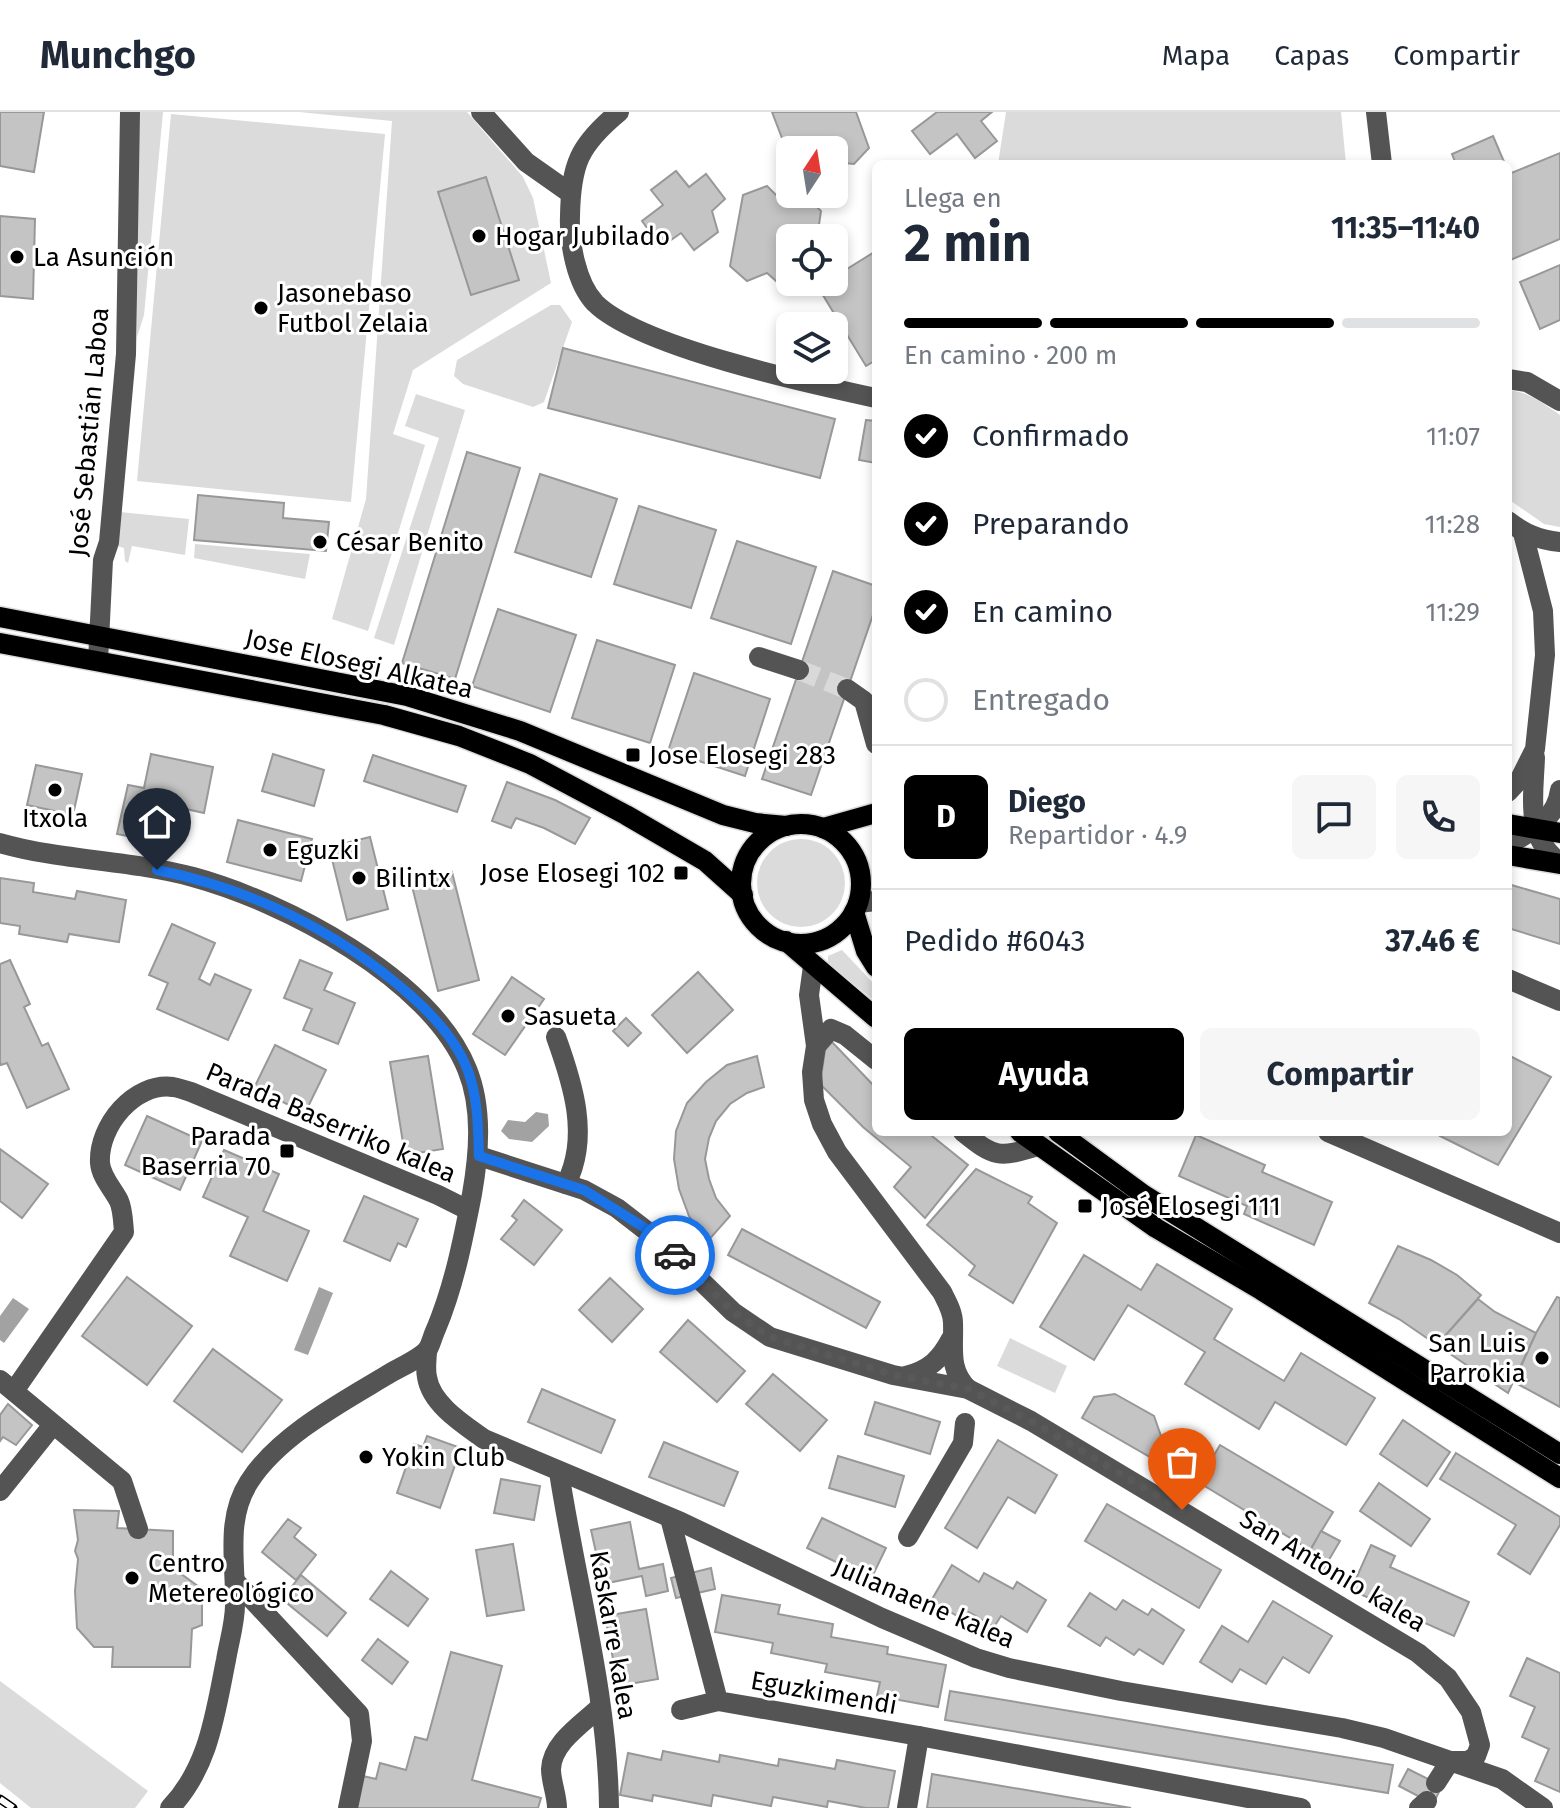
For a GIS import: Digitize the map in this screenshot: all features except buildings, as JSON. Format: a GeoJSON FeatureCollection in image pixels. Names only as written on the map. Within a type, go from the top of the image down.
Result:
{"type":"FeatureCollection","features":[{"type":"Feature","properties":{"kind":"main road","name":"Jose Elosegi Alkatea"},"geometry":{"type":"LineString","coordinates":[[0,617],[407,696],[520,731],[723,815],[786,826]]}},
{"type":"Feature","properties":{"kind":"main road"},"geometry":{"type":"LineString","coordinates":[[0,643],[384,715],[495,749],[564,781],[692,853],[719,872],[743,895],[753,919],[774,937],[786,941],[802,944],[833,935],[845,925],[862,901],[872,875]]}},
{"type":"Feature","properties":{"kind":"main road"},"geometry":{"type":"LineString","coordinates":[[823,828],[872,814]]}},
{"type":"Feature","properties":{"kind":"main road"},"geometry":{"type":"LineString","coordinates":[[1512,825],[1560,833]]}},
{"type":"Feature","properties":{"kind":"main road"},"geometry":{"type":"LineString","coordinates":[[743,895],[744,865],[760,840],[786,826],[823,828],[837,835],[856,859],[861,874],[863,942],[872,959]]}},
{"type":"Feature","properties":{"kind":"main road"},"geometry":{"type":"LineString","coordinates":[[1512,856],[1560,863]]}},
{"type":"Feature","properties":{"kind":"main road"},"geometry":{"type":"LineString","coordinates":[[786,941],[872,1015]]}},
{"type":"Feature","properties":{"kind":"main road"},"geometry":{"type":"LineString","coordinates":[[1025,1136],[1156,1228],[1261,1290],[1560,1478]]}},
{"type":"Feature","properties":{"kind":"main road"},"geometry":{"type":"LineString","coordinates":[[1063,1136],[1144,1195],[1560,1454]]}},
{"type":"Feature","properties":{"kind":"street","name":"José Sebastián Laboa"},"geometry":{"type":"LineString","coordinates":[[98,661],[103,560],[109,542],[126,354],[130,112]]}},
{"type":"Feature","properties":{"kind":"street"},"geometry":{"type":"LineString","coordinates":[[481,112],[526,162],[570,193]]}},
{"type":"Feature","properties":{"kind":"street"},"geometry":{"type":"LineString","coordinates":[[619,112],[595,131],[577,158],[570,193],[573,249],[582,280],[594,302],[622,323],[676,344],[872,397]]}},
{"type":"Feature","properties":{"kind":"street"},"geometry":{"type":"LineString","coordinates":[[1376,112],[1382,160]]}},
{"type":"Feature","properties":{"kind":"street"},"geometry":{"type":"LineString","coordinates":[[1518,381],[1560,401]]}},
{"type":"Feature","properties":{"kind":"street"},"geometry":{"type":"LineString","coordinates":[[1516,527],[1544,540],[1560,542]]}},
{"type":"Feature","properties":{"kind":"street"},"geometry":{"type":"LineString","coordinates":[[1516,527],[1534,573],[1545,631],[1533,816],[1535,829],[1548,852],[1560,863]]}},
{"type":"Feature","properties":{"kind":"street"},"geometry":{"type":"LineString","coordinates":[[759,657],[799,670]]}},
{"type":"Feature","properties":{"kind":"street"},"geometry":{"type":"LineString","coordinates":[[847,689],[864,701],[872,730]]}},
{"type":"Feature","properties":{"kind":"street"},"geometry":{"type":"LineString","coordinates":[[1512,788],[1520,779],[1535,749]]}},
{"type":"Feature","properties":{"kind":"street"},"geometry":{"type":"LineString","coordinates":[[1512,843],[1535,829],[1554,810],[1560,790]]}},
{"type":"Feature","properties":{"kind":"street"},"geometry":{"type":"LineString","coordinates":[[0,843],[192,877],[241,892],[288,913],[369,961],[414,999],[456,1044],[469,1073],[477,1114],[479,1156],[468,1210],[444,1309],[427,1350],[311,1421],[262,1465],[250,1481],[236,1513],[233,1536],[236,1609],[212,1730],[203,1760],[170,1808]]}},
{"type":"Feature","properties":{"kind":"street"},"geometry":{"type":"LineString","coordinates":[[813,966],[809,995],[816,1046],[812,1072],[822,1124],[837,1152],[942,1292],[953,1322],[951,1339],[955,1374],[968,1389]]}},
{"type":"Feature","properties":{"kind":"street"},"geometry":{"type":"LineString","coordinates":[[1512,981],[1560,1001]]}},
{"type":"Feature","properties":{"kind":"street"},"geometry":{"type":"LineString","coordinates":[[816,1046],[831,1029],[845,1035],[872,1057]]}},
{"type":"Feature","properties":{"kind":"street"},"geometry":{"type":"LineString","coordinates":[[556,1037],[577,1107],[576,1152],[566,1184]]}},
{"type":"Feature","properties":{"kind":"street","name":"Parada Baserriko kalea"},"geometry":{"type":"LineString","coordinates":[[138,1529],[122,1481],[52,1426],[7,1385],[124,1232],[121,1205],[100,1165],[103,1138],[112,1120],[132,1099],[151,1090],[171,1086],[191,1092],[468,1210]]}},
{"type":"Feature","properties":{"kind":"street"},"geometry":{"type":"LineString","coordinates":[[968,1136],[988,1152],[1010,1155],[1038,1146]]}},
{"type":"Feature","properties":{"kind":"street"},"geometry":{"type":"LineString","coordinates":[[1337,1136],[1560,1233]]}},
{"type":"Feature","properties":{"kind":"street","name":"San Antonio kalea"},"geometry":{"type":"LineString","coordinates":[[479,1156],[566,1184],[606,1202],[645,1228],[733,1312],[770,1337],[893,1375],[968,1389],[1031,1421],[1418,1653],[1448,1678],[1471,1712],[1478,1751],[1502,1779],[1543,1808]]}},
{"type":"Feature","properties":{"kind":"street"},"geometry":{"type":"LineString","coordinates":[[906,1376],[922,1372],[933,1364],[951,1339]]}},
{"type":"Feature","properties":{"kind":"street","name":"Julianaene kalea"},"geometry":{"type":"LineString","coordinates":[[427,1350],[427,1378],[436,1397],[460,1422],[484,1439],[670,1518],[882,1618],[976,1658],[1009,1668],[1121,1691],[1342,1728],[1384,1738],[1450,1761]]}},
{"type":"Feature","properties":{"kind":"street"},"geometry":{"type":"LineString","coordinates":[[908,1537],[963,1443],[965,1423]]}},
{"type":"Feature","properties":{"kind":"street"},"geometry":{"type":"LineString","coordinates":[[0,1491],[52,1426]]}},
{"type":"Feature","properties":{"kind":"street","name":"Kaskarre kalea"},"geometry":{"type":"LineString","coordinates":[[559,1472],[591,1643],[608,1762],[609,1808]]}},
{"type":"Feature","properties":{"kind":"street","name":"Eguzkimendi"},"geometry":{"type":"LineString","coordinates":[[670,1518],[718,1701],[1301,1808]]}},
{"type":"Feature","properties":{"kind":"street"},"geometry":{"type":"LineString","coordinates":[[235,1581],[359,1714],[362,1741],[348,1808]]}},
{"type":"Feature","properties":{"kind":"street"},"geometry":{"type":"LineString","coordinates":[[681,1710],[718,1701]]}},
{"type":"Feature","properties":{"kind":"street"},"geometry":{"type":"LineString","coordinates":[[557,1808],[551,1769],[553,1756],[560,1744],[599,1708]]}},
{"type":"Feature","properties":{"kind":"street","name":"Eguzkimendi"},"geometry":{"type":"LineString","coordinates":[[907,1808],[919,1736]]}},
{"type":"Feature","properties":{"kind":"street"},"geometry":{"type":"LineString","coordinates":[[1428,1797],[1450,1761],[1468,1761],[1478,1751]]}},
{"type":"Feature","properties":{"kind":"street","name":"San Antonio kalea"},"geometry":{"type":"LineString","coordinates":[[1450,1761],[1502,1779]]}},
{"type":"Feature","properties":{"kind":"shaded area"},"geometry":{"type":"Polygon","coordinates":[[[134,112],[163,112],[144,315],[137,337],[137,132],[134,112]]]}},
{"type":"Feature","properties":{"kind":"shaded area"},"geometry":{"type":"Polygon","coordinates":[[[299,112],[467,112],[523,177],[533,198],[551,283],[413,370],[393,434],[425,445],[368,631],[332,619],[366,499],[392,121],[299,112]]]}},
{"type":"Feature","properties":{"kind":"shaded area"},"geometry":{"type":"Polygon","coordinates":[[[1006,112],[1341,112],[1346,160],[999,160],[1006,112]]]}},
{"type":"Feature","properties":{"kind":"shaded area","name":"Jasonebaso Futbol Zelaia"},"geometry":{"type":"Polygon","coordinates":[[[171,114],[385,134],[351,502],[137,481],[171,114]]]}},
{"type":"Feature","properties":{"kind":"shaded area"},"geometry":{"type":"Polygon","coordinates":[[[551,305],[560,305],[572,322],[544,402],[533,407],[463,384],[454,376],[457,360],[551,305]]]}},
{"type":"Feature","properties":{"kind":"shaded area"},"geometry":{"type":"Polygon","coordinates":[[[1512,391],[1529,395],[1560,415],[1560,527],[1544,524],[1512,502],[1512,391]]]}},
{"type":"Feature","properties":{"kind":"shaded area"},"geometry":{"type":"Polygon","coordinates":[[[416,394],[465,410],[394,645],[374,638],[439,438],[405,426],[416,394]]]}},
{"type":"Feature","properties":{"kind":"shaded area"},"geometry":{"type":"Polygon","coordinates":[[[120,512],[189,519],[185,555],[132,546],[128,563],[124,548],[117,546],[120,512]]]}},
{"type":"Feature","properties":{"kind":"shaded area"},"geometry":{"type":"Polygon","coordinates":[[[195,544],[310,554],[305,579],[194,558],[195,544]]]}},
{"type":"Feature","properties":{"kind":"shaded area"},"geometry":{"type":"Polygon","coordinates":[[[801,839],[826,846],[838,858],[845,883],[838,908],[826,920],[801,927],[776,920],[764,908],[757,883],[764,858],[776,846],[801,839]]]}},
{"type":"Feature","properties":{"kind":"shaded area"},"geometry":{"type":"Polygon","coordinates":[[[842,950],[872,982],[872,999],[828,963],[828,956],[842,950]]]}},
{"type":"Feature","properties":{"kind":"shaded area"},"geometry":{"type":"Polygon","coordinates":[[[536,1112],[548,1114],[549,1126],[532,1142],[509,1139],[501,1131],[508,1120],[525,1122],[536,1112]]]}},
{"type":"Feature","properties":{"kind":"shaded area"},"geometry":{"type":"Polygon","coordinates":[[[319,1287],[333,1293],[308,1355],[294,1350],[319,1287]]]}},
{"type":"Feature","properties":{"kind":"shaded area"},"geometry":{"type":"Polygon","coordinates":[[[13,1298],[29,1309],[4,1343],[0,1340],[0,1316],[13,1298]]]}},
{"type":"Feature","properties":{"kind":"shaded area"},"geometry":{"type":"Polygon","coordinates":[[[1010,1338],[1067,1366],[1055,1393],[997,1366],[1010,1338]]]}},
{"type":"Feature","properties":{"kind":"shaded area"},"geometry":{"type":"Polygon","coordinates":[[[0,1681],[148,1791],[135,1808],[31,1808],[0,1783],[0,1681]]]}},
{"type":"Feature","properties":{"kind":"tunnel"},"geometry":{"type":"LineString","coordinates":[[799,670],[847,689]]}},
{"type":"Feature","properties":{"kind":"railway"},"geometry":{"type":"LineString","coordinates":[[0,1799],[13,1808]]}},
{"type":"Feature","properties":{"kind":"way so far"},"geometry":{"type":"LineString","coordinates":[[675,1255],[733,1312],[770,1337],[893,1375],[968,1389],[1031,1421],[1182,1510]]}},
{"type":"Feature","properties":{"kind":"place","name":"Hogar Jubilado"},"geometry":{"type":"Point","coordinates":[479,236]}},
{"type":"Feature","properties":{"kind":"place","name":"La Asunción"},"geometry":{"type":"Point","coordinates":[17,257]}},
{"type":"Feature","properties":{"kind":"place","name":"Jasonebaso Futbol Zelaia"},"geometry":{"type":"Point","coordinates":[261,308]}},
{"type":"Feature","properties":{"kind":"place","name":"César Benito"},"geometry":{"type":"Point","coordinates":[320,542]}},
{"type":"Feature","properties":{"kind":"place","name":"Jose Elosegi 283"},"geometry":{"type":"Point","coordinates":[633,755]}},
{"type":"Feature","properties":{"kind":"place","name":"Itxola"},"geometry":{"type":"Point","coordinates":[55,790]}},
{"type":"Feature","properties":{"kind":"place","name":"Eguzki"},"geometry":{"type":"Point","coordinates":[270,850]}},
{"type":"Feature","properties":{"kind":"place","name":"Jose Elosegi 102"},"geometry":{"type":"Point","coordinates":[681,873]}},
{"type":"Feature","properties":{"kind":"place","name":"Bilintx"},"geometry":{"type":"Point","coordinates":[359,878]}},
{"type":"Feature","properties":{"kind":"place","name":"Sasueta"},"geometry":{"type":"Point","coordinates":[508,1016]}},
{"type":"Feature","properties":{"kind":"place","name":"Parada Baserria 70"},"geometry":{"type":"Point","coordinates":[287,1151]}},
{"type":"Feature","properties":{"kind":"place","name":"José Elosegi 111"},"geometry":{"type":"Point","coordinates":[1085,1206]}},
{"type":"Feature","properties":{"kind":"place","name":"San Luis Parrokia"},"geometry":{"type":"Point","coordinates":[1542,1358]}},
{"type":"Feature","properties":{"kind":"place","name":"Yokin Club"},"geometry":{"type":"Point","coordinates":[366,1457]}},
{"type":"Feature","properties":{"kind":"place","name":"Centro Metereológico"},"geometry":{"type":"Point","coordinates":[132,1578]}},
{"type":"Feature","properties":{"kind":"route"},"geometry":{"type":"LineString","coordinates":[[157,870],[241,892],[299,919],[369,961],[414,999],[456,1044],[469,1073],[477,1114],[479,1156],[584,1190],[645,1228],[675,1255]]}}]}
